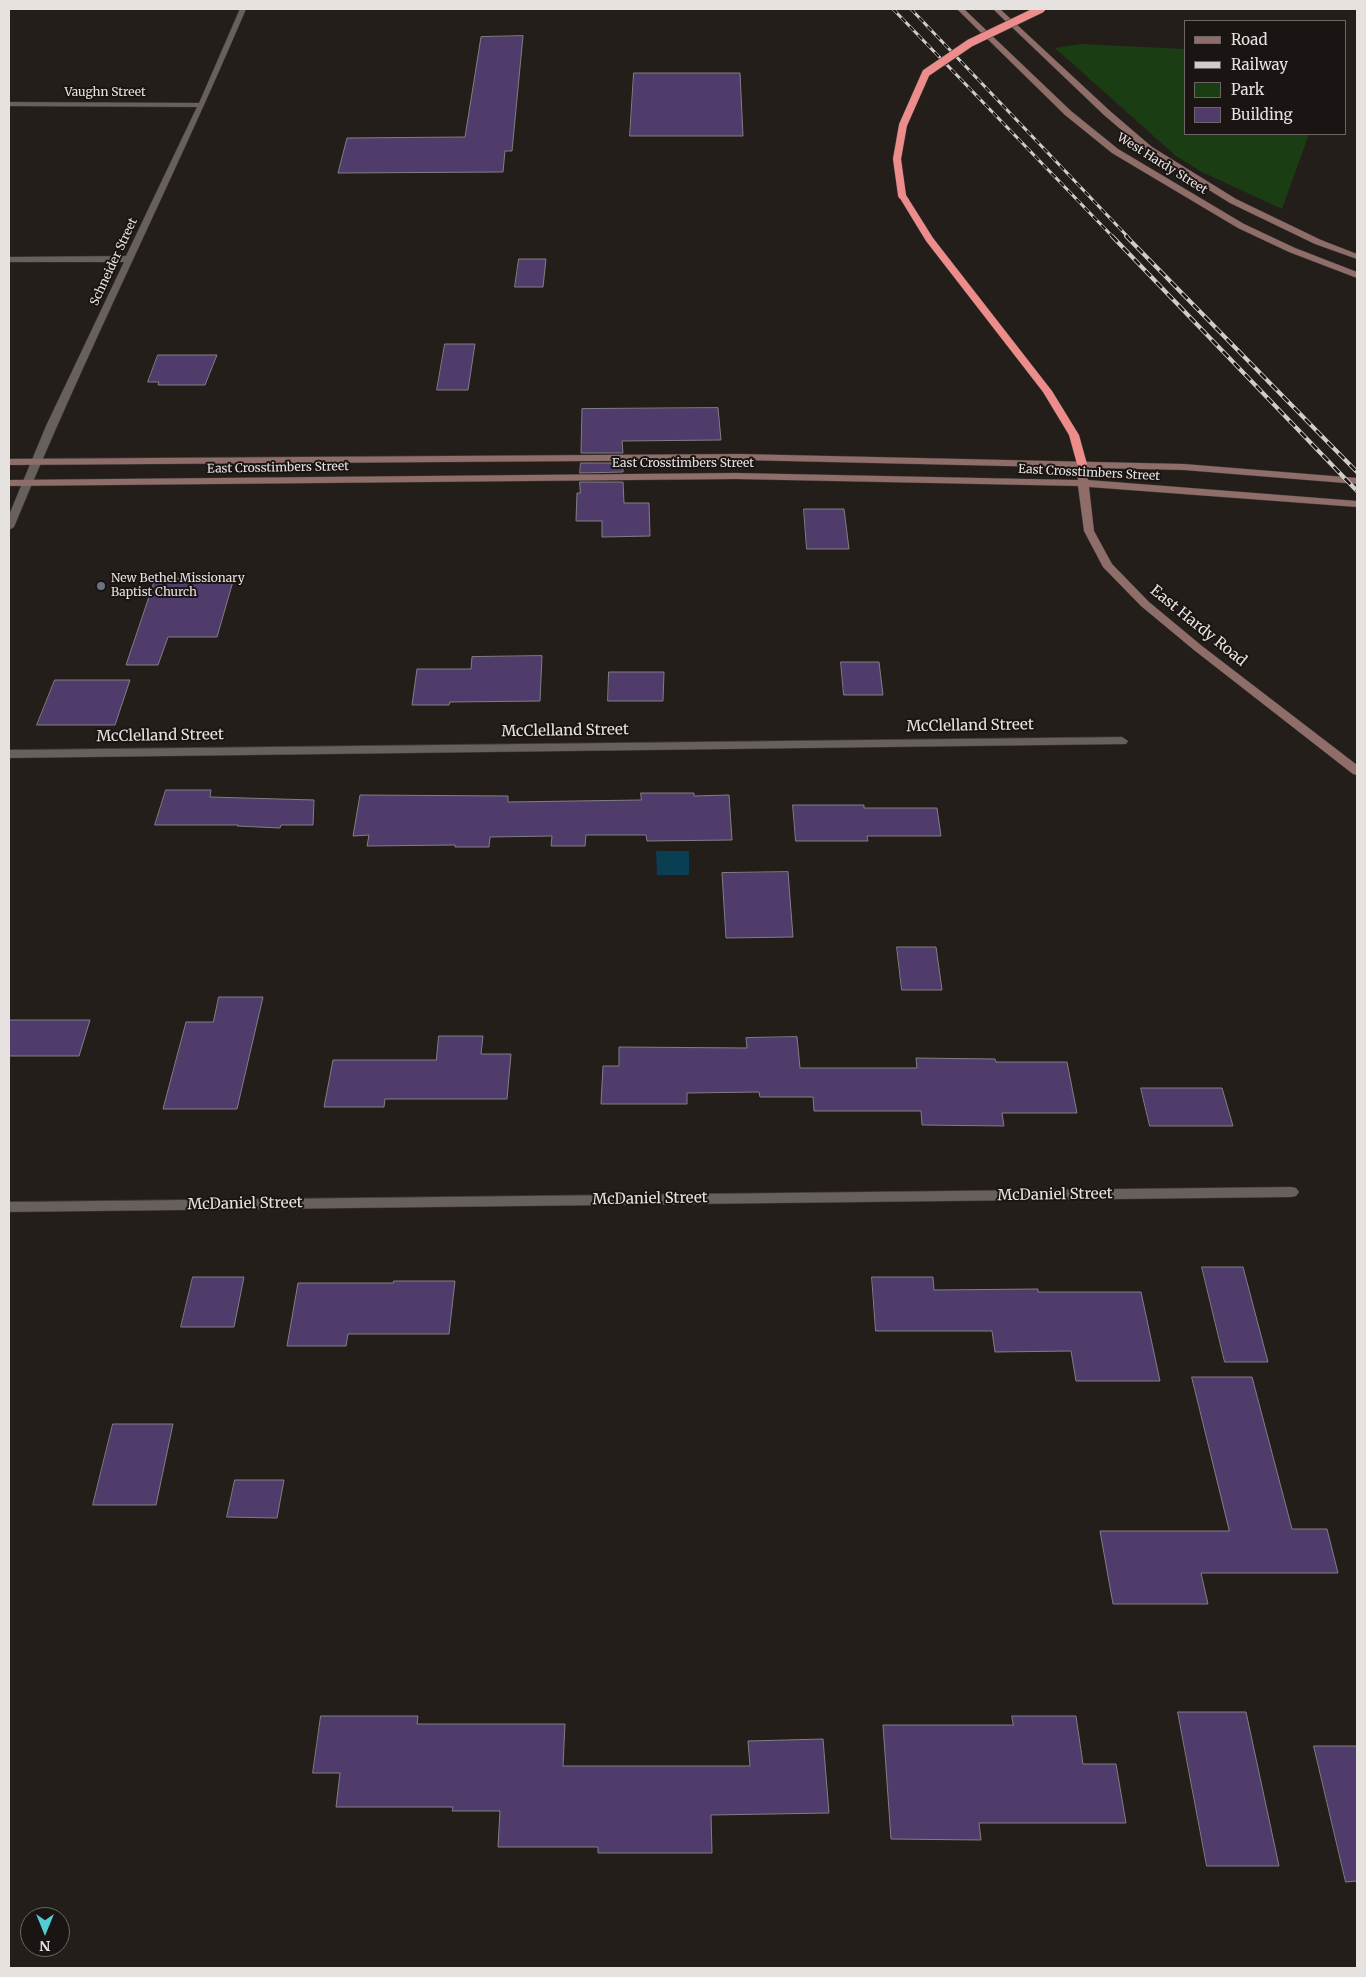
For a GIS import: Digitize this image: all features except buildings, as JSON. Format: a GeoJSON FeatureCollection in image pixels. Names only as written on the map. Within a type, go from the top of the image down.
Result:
{"type":"FeatureCollection","features":[{"type":"Feature","properties":{"kind":"highway"},"geometry":{"type":"LineString","coordinates":[[1041,9],[970,43],[926,72],[903,125],[898,158],[902,195],[929,239],[1048,391],[1074,435],[1082,464]]}},
{"type":"Feature","properties":{"kind":"main road","name":"West Hardy Street"},"geometry":{"type":"LineString","coordinates":[[960,9],[1068,113],[1114,151],[1241,226],[1292,250],[1357,275]]}},
{"type":"Feature","properties":{"kind":"main road","name":"West Hardy Street"},"geometry":{"type":"LineString","coordinates":[[996,9],[1107,113],[1150,149],[1233,200],[1318,242],[1357,257]]}},
{"type":"Feature","properties":{"kind":"main road","name":"East Crosstimbers Street"},"geometry":{"type":"LineString","coordinates":[[9,462],[740,457],[1184,467],[1357,481]]}},
{"type":"Feature","properties":{"kind":"main road"},"geometry":{"type":"LineString","coordinates":[[736,476],[740,457]]}},
{"type":"Feature","properties":{"kind":"main road"},"geometry":{"type":"LineString","coordinates":[[498,460],[501,478]]}},
{"type":"Feature","properties":{"kind":"main road","name":"East Hardy Road"},"geometry":{"type":"LineString","coordinates":[[1082,464],[1082,483],[1088,531],[1107,565],[1145,604],[1198,648],[1357,771]]}},
{"type":"Feature","properties":{"kind":"main road","name":"East Crosstimbers Street"},"geometry":{"type":"LineString","coordinates":[[9,483],[736,476],[1082,483],[1357,504]]}},
{"type":"Feature","properties":{"kind":"street","name":"Schneider Street"},"geometry":{"type":"LineString","coordinates":[[9,527],[129,258],[202,105],[243,9]]}},
{"type":"Feature","properties":{"kind":"street","name":"Vaughn Street"},"geometry":{"type":"LineString","coordinates":[[9,104],[202,105]]}},
{"type":"Feature","properties":{"kind":"street"},"geometry":{"type":"LineString","coordinates":[[9,259],[129,258]]}},
{"type":"Feature","properties":{"kind":"street","name":"McClelland Street"},"geometry":{"type":"LineString","coordinates":[[9,754],[1122,741]]}},
{"type":"Feature","properties":{"kind":"street","name":"McDaniel Street"},"geometry":{"type":"LineString","coordinates":[[9,1207],[1291,1192]]}},
{"type":"Feature","properties":{"kind":"green space"},"geometry":{"type":"Polygon","coordinates":[[[1081,44],[1184,49],[1184,135],[1309,135],[1282,209],[1202,172],[1176,156],[1055,48],[1081,44]]]}},
{"type":"Feature","properties":{"kind":"water"},"geometry":{"type":"Polygon","coordinates":[[[656,851],[689,851],[689,875],[657,875],[656,851]]]}},
{"type":"Feature","properties":{"kind":"railway"},"geometry":{"type":"LineString","coordinates":[[893,9],[1113,237]]}},
{"type":"Feature","properties":{"kind":"railway"},"geometry":{"type":"LineString","coordinates":[[911,9],[1128,237]]}},
{"type":"Feature","properties":{"kind":"railway"},"geometry":{"type":"LineString","coordinates":[[1112,236],[1357,491]]}},
{"type":"Feature","properties":{"kind":"railway"},"geometry":{"type":"LineString","coordinates":[[1126,236],[1357,472]]}},
{"type":"Feature","properties":{"kind":"place","name":"New Bethel Missionary Baptist Church"},"geometry":{"type":"Point","coordinates":[101,586]}}]}
